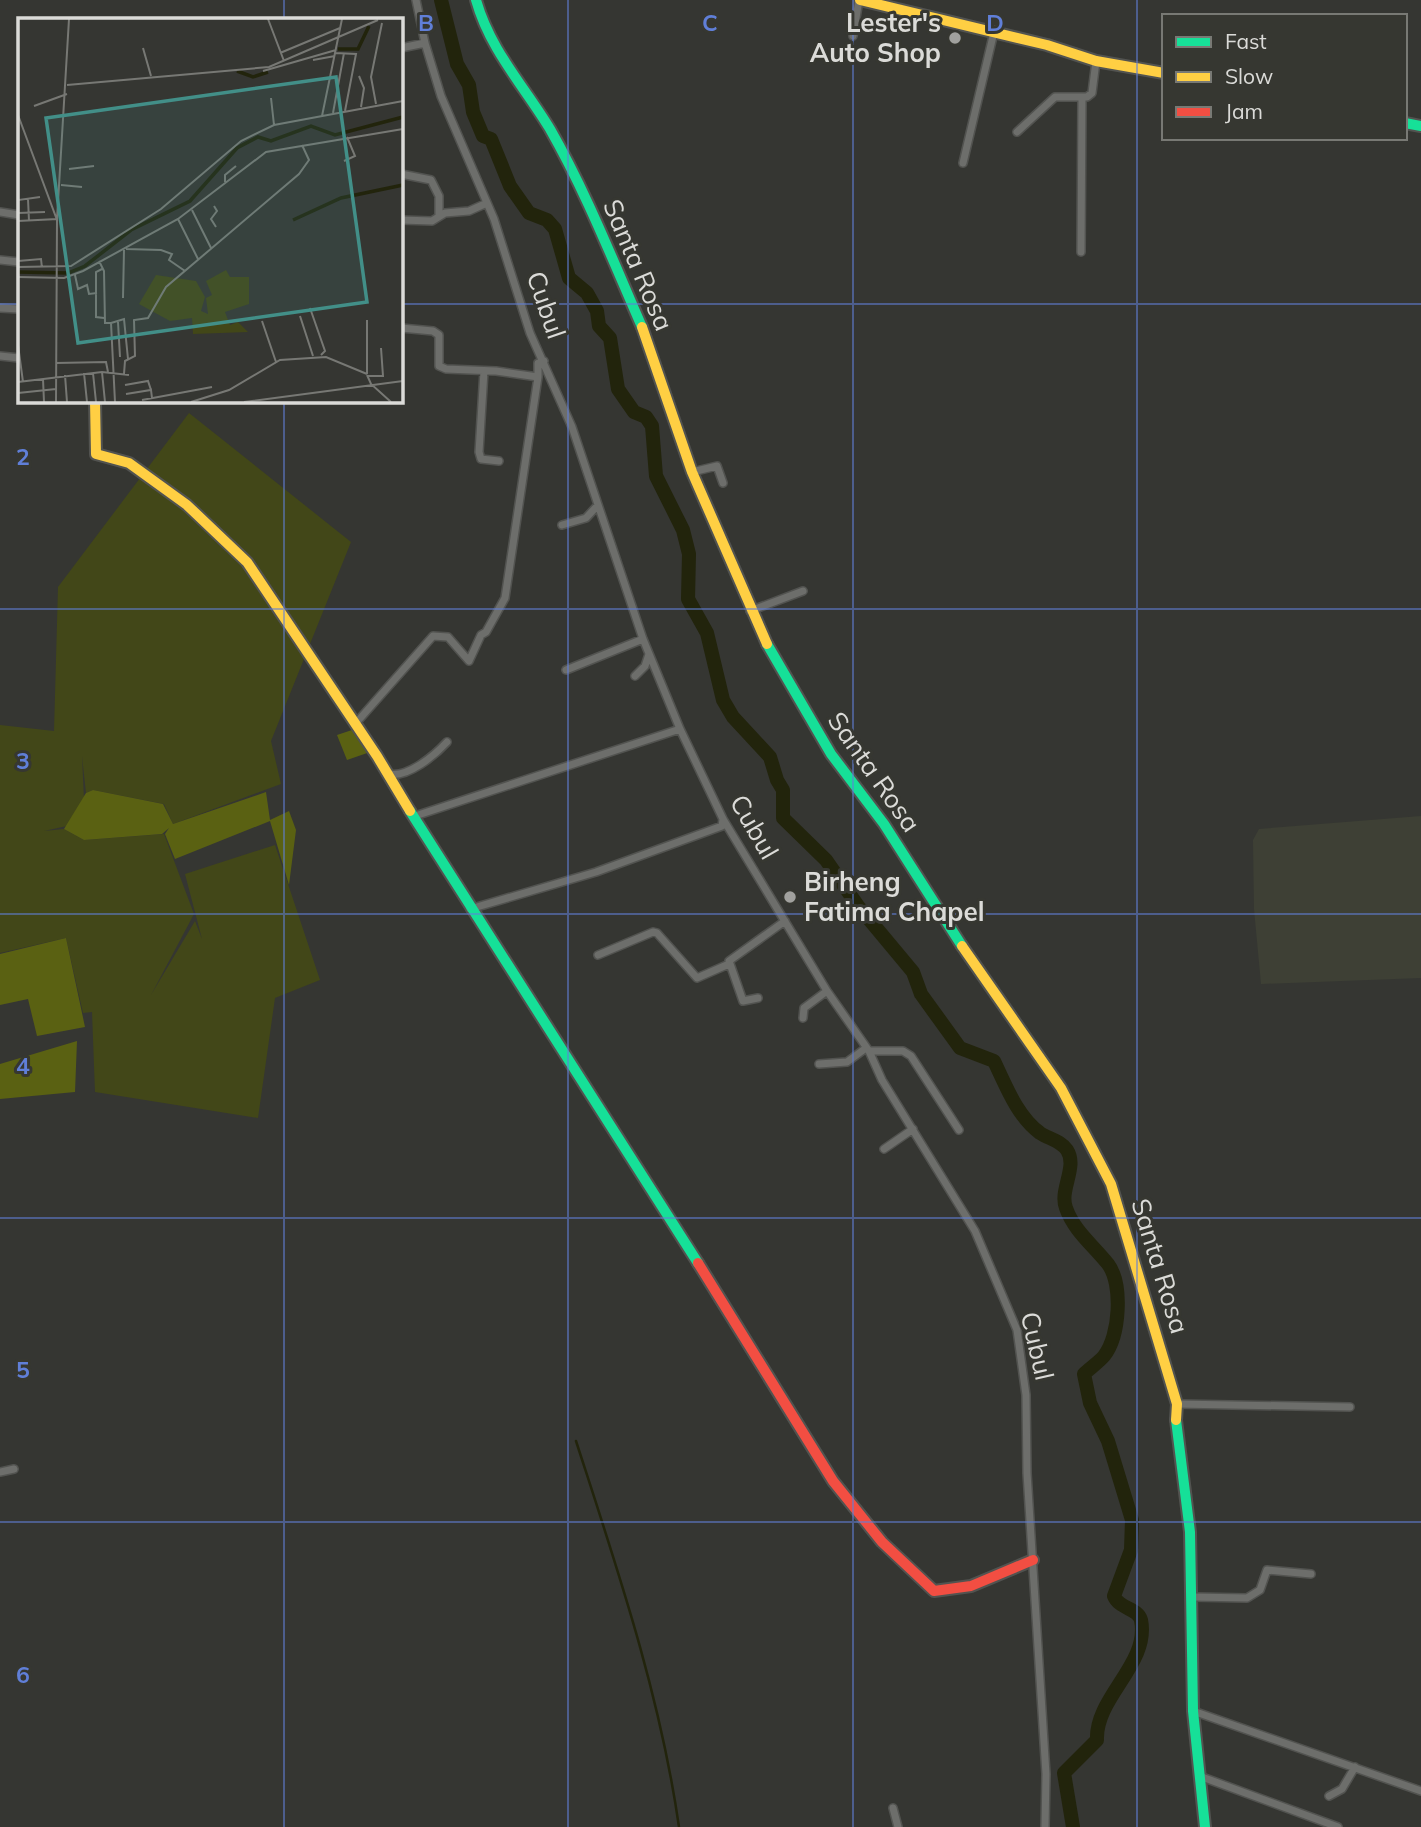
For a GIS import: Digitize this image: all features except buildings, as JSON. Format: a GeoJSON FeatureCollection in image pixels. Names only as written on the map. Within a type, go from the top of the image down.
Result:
{"type":"FeatureCollection","features":[{"type":"Feature","properties":{"kind":"street","name":"Cubul"},"geometry":{"type":"LineString","coordinates":[[416,0],[425,43],[441,96],[487,203],[530,333],[572,427],[643,639],[680,729],[723,819],[827,991],[868,1049],[882,1080],[975,1231],[1017,1330],[1027,1395],[1027,1474],[1046,1774],[1045,1827]]}},
{"type":"Feature","properties":{"kind":"street","name":"Santa Rosa"},"geometry":{"type":"LineString","coordinates":[[476,0],[482,22],[497,51],[549,128],[575,177],[643,329],[692,472],[750,611],[802,708],[831,754],[884,824],[965,951],[1061,1088],[1111,1184],[1177,1404],[1176,1427],[1190,1532],[1193,1711],[1202,1777],[1205,1827]]}},
{"type":"Feature","properties":{"kind":"street"},"geometry":{"type":"LineString","coordinates":[[853,36],[859,0],[994,32],[1096,61],[1162,73]]}},
{"type":"Feature","properties":{"kind":"street"},"geometry":{"type":"LineString","coordinates":[[963,163],[994,32]]}},
{"type":"Feature","properties":{"kind":"street"},"geometry":{"type":"LineString","coordinates":[[402,48],[425,43]]}},
{"type":"Feature","properties":{"kind":"street"},"geometry":{"type":"LineString","coordinates":[[1017,132],[1055,97],[1082,97],[1092,93],[1096,61]]}},
{"type":"Feature","properties":{"kind":"street"},"geometry":{"type":"LineString","coordinates":[[1081,252],[1082,97]]}},
{"type":"Feature","properties":{"kind":"street"},"geometry":{"type":"LineString","coordinates":[[402,174],[431,180],[439,196],[439,215]]}},
{"type":"Feature","properties":{"kind":"street"},"geometry":{"type":"LineString","coordinates":[[402,220],[432,221],[439,215],[469,211],[487,203]]}},
{"type":"Feature","properties":{"kind":"street"},"geometry":{"type":"LineString","coordinates":[[0,212],[18,215]]}},
{"type":"Feature","properties":{"kind":"street"},"geometry":{"type":"LineString","coordinates":[[0,260],[18,262]]}},
{"type":"Feature","properties":{"kind":"street"},"geometry":{"type":"LineString","coordinates":[[0,307],[18,309]]}},
{"type":"Feature","properties":{"kind":"street"},"geometry":{"type":"LineString","coordinates":[[402,328],[433,331],[439,335],[438,360],[442,368],[538,377]]}},
{"type":"Feature","properties":{"kind":"street"},"geometry":{"type":"LineString","coordinates":[[0,356],[18,358]]}},
{"type":"Feature","properties":{"kind":"street"},"geometry":{"type":"LineString","coordinates":[[356,723],[433,636],[448,637],[469,661],[481,635],[486,632],[505,598],[538,363],[544,362]]}},
{"type":"Feature","properties":{"kind":"street"},"geometry":{"type":"LineString","coordinates":[[485,371],[480,452],[481,458],[499,461]]}},
{"type":"Feature","properties":{"kind":"street"},"geometry":{"type":"LineString","coordinates":[[95,402],[96,454],[106,459],[129,463],[157,482],[206,522],[247,562],[356,723],[470,909],[498,946],[521,989],[607,1117],[702,1274],[856,1513],[934,1591],[944,1592],[985,1580],[1033,1559]]}},
{"type":"Feature","properties":{"kind":"street"},"geometry":{"type":"LineString","coordinates":[[692,472],[717,466],[723,483]]}},
{"type":"Feature","properties":{"kind":"street"},"geometry":{"type":"LineString","coordinates":[[562,525],[586,518],[598,505]]}},
{"type":"Feature","properties":{"kind":"street"},"geometry":{"type":"LineString","coordinates":[[750,611],[803,590]]}},
{"type":"Feature","properties":{"kind":"street"},"geometry":{"type":"LineString","coordinates":[[566,670],[643,639]]}},
{"type":"Feature","properties":{"kind":"street"},"geometry":{"type":"LineString","coordinates":[[635,676],[645,666],[649,653]]}},
{"type":"Feature","properties":{"kind":"street"},"geometry":{"type":"LineString","coordinates":[[415,816],[680,729]]}},
{"type":"Feature","properties":{"kind":"street"},"geometry":{"type":"LineString","coordinates":[[388,774],[396,775],[415,766],[447,742]]}},
{"type":"Feature","properties":{"kind":"street"},"geometry":{"type":"LineString","coordinates":[[470,909],[662,850],[722,826],[723,819]]}},
{"type":"Feature","properties":{"kind":"street"},"geometry":{"type":"LineString","coordinates":[[598,955],[653,932],[657,933],[696,978],[729,964],[731,959],[785,920]]}},
{"type":"Feature","properties":{"kind":"street"},"geometry":{"type":"LineString","coordinates":[[729,964],[743,1001],[758,998]]}},
{"type":"Feature","properties":{"kind":"street"},"geometry":{"type":"LineString","coordinates":[[803,1018],[804,1008],[827,991]]}},
{"type":"Feature","properties":{"kind":"street"},"geometry":{"type":"LineString","coordinates":[[819,1064],[847,1062],[868,1049],[903,1051],[911,1056],[959,1130]]}},
{"type":"Feature","properties":{"kind":"street"},"geometry":{"type":"LineString","coordinates":[[884,1149],[913,1129]]}},
{"type":"Feature","properties":{"kind":"street"},"geometry":{"type":"LineString","coordinates":[[1177,1404],[1350,1407]]}},
{"type":"Feature","properties":{"kind":"street"},"geometry":{"type":"LineString","coordinates":[[0,1472],[14,1469]]}},
{"type":"Feature","properties":{"kind":"street"},"geometry":{"type":"LineString","coordinates":[[1193,1597],[1247,1598],[1260,1590],[1267,1570],[1311,1574]]}},
{"type":"Feature","properties":{"kind":"street"},"geometry":{"type":"LineString","coordinates":[[1193,1711],[1421,1791]]}},
{"type":"Feature","properties":{"kind":"street"},"geometry":{"type":"LineString","coordinates":[[1329,1796],[1342,1788],[1355,1767]]}},
{"type":"Feature","properties":{"kind":"street"},"geometry":{"type":"LineString","coordinates":[[1202,1777],[1338,1827]]}},
{"type":"Feature","properties":{"kind":"street"},"geometry":{"type":"LineString","coordinates":[[892,1808],[898,1827]]}},
{"type":"Feature","properties":{"kind":"shaded area"},"geometry":{"type":"Polygon","coordinates":[[[1421,816],[1421,978],[1261,984],[1254,909],[1253,840],[1259,829],[1421,816]]]}},
{"type":"Feature","properties":{"kind":"green space"},"geometry":{"type":"Polygon","coordinates":[[[189,413],[351,542],[271,741],[281,784],[173,824],[164,804],[93,790],[86,793],[82,756],[85,822],[44,831],[64,829],[84,840],[164,834],[194,914],[151,995],[195,921],[202,939],[185,874],[275,845],[320,980],[275,998],[258,1118],[95,1092],[92,1012],[83,1013],[66,938],[0,953],[0,725],[54,731],[58,587],[189,413]]]}},
{"type":"Feature","properties":{"kind":"green space"},"geometry":{"type":"Polygon","coordinates":[[[358,728],[373,751],[347,760],[337,735],[358,728]]]}},
{"type":"Feature","properties":{"kind":"green space"},"geometry":{"type":"Polygon","coordinates":[[[93,790],[163,804],[173,824],[266,792],[270,820],[289,811],[296,830],[289,885],[270,821],[175,859],[165,834],[169,828],[162,834],[84,840],[64,829],[86,793],[93,790]]]}},
{"type":"Feature","properties":{"kind":"green space"},"geometry":{"type":"Polygon","coordinates":[[[66,938],[85,1027],[37,1036],[28,999],[0,1005],[0,954],[66,938]]]}},
{"type":"Feature","properties":{"kind":"green space"},"geometry":{"type":"Polygon","coordinates":[[[77,1041],[75,1092],[0,1099],[0,1064],[77,1041]]]}},
{"type":"Feature","properties":{"kind":"waterway"},"geometry":{"type":"LineString","coordinates":[[441,0],[457,64],[469,85],[473,112],[483,136],[491,139],[510,186],[529,213],[547,220],[555,229],[569,278],[587,293],[597,311],[599,326],[610,338],[618,389],[634,412],[646,417],[652,426],[656,476],[683,530],[689,554],[688,599],[707,633],[723,700],[733,717],[770,757],[783,790],[783,818],[826,860],[858,906],[913,972],[921,994],[960,1048],[994,1061],[1025,1118],[1040,1133],[1067,1150],[1070,1171],[1064,1201],[1066,1208],[1079,1231],[1113,1273],[1118,1297],[1113,1336],[1104,1356],[1084,1374],[1090,1403],[1108,1441],[1132,1520],[1131,1550],[1114,1596],[1120,1604],[1139,1616],[1142,1636],[1131,1666],[1104,1709],[1097,1740],[1064,1773],[1073,1827]]}},
{"type":"Feature","properties":{"kind":"waterway"},"geometry":{"type":"LineString","coordinates":[[576,1441],[622,1584],[649,1680],[661,1728],[679,1827]]}},
{"type":"Feature","properties":{"kind":"traffic: fast"},"geometry":{"type":"LineString","coordinates":[[476,0],[490,35],[550,129],[575,177],[642,327]]}},
{"type":"Feature","properties":{"kind":"traffic: fast"},"geometry":{"type":"LineString","coordinates":[[1407,123],[1421,126]]}},
{"type":"Feature","properties":{"kind":"traffic: fast"},"geometry":{"type":"LineString","coordinates":[[767,644],[831,754],[884,824],[962,946]]}},
{"type":"Feature","properties":{"kind":"traffic: fast"},"geometry":{"type":"LineString","coordinates":[[410,811],[698,1263]]}},
{"type":"Feature","properties":{"kind":"traffic: fast"},"geometry":{"type":"LineString","coordinates":[[1176,1420],[1190,1532],[1193,1711],[1205,1827]]}},
{"type":"Feature","properties":{"kind":"traffic: slow"},"geometry":{"type":"LineString","coordinates":[[860,0],[1047,45],[1096,61],[1162,73]]}},
{"type":"Feature","properties":{"kind":"traffic: slow"},"geometry":{"type":"LineString","coordinates":[[642,327],[692,472],[767,644]]}},
{"type":"Feature","properties":{"kind":"traffic: slow"},"geometry":{"type":"LineString","coordinates":[[95,402],[96,454],[129,463],[187,505],[247,562],[377,756],[410,811]]}},
{"type":"Feature","properties":{"kind":"traffic: slow"},"geometry":{"type":"LineString","coordinates":[[962,946],[1061,1088],[1111,1184],[1177,1404],[1176,1420]]}},
{"type":"Feature","properties":{"kind":"traffic: jam"},"geometry":{"type":"LineString","coordinates":[[698,1263],[833,1481],[882,1542],[934,1591],[971,1586],[1033,1560]]}},
{"type":"Feature","properties":{"kind":"place","name":"Lester's Auto Shop"},"geometry":{"type":"Point","coordinates":[955,38]}},
{"type":"Feature","properties":{"kind":"place","name":"Birheng Fatima Chapel"},"geometry":{"type":"Point","coordinates":[790,897]}}]}
